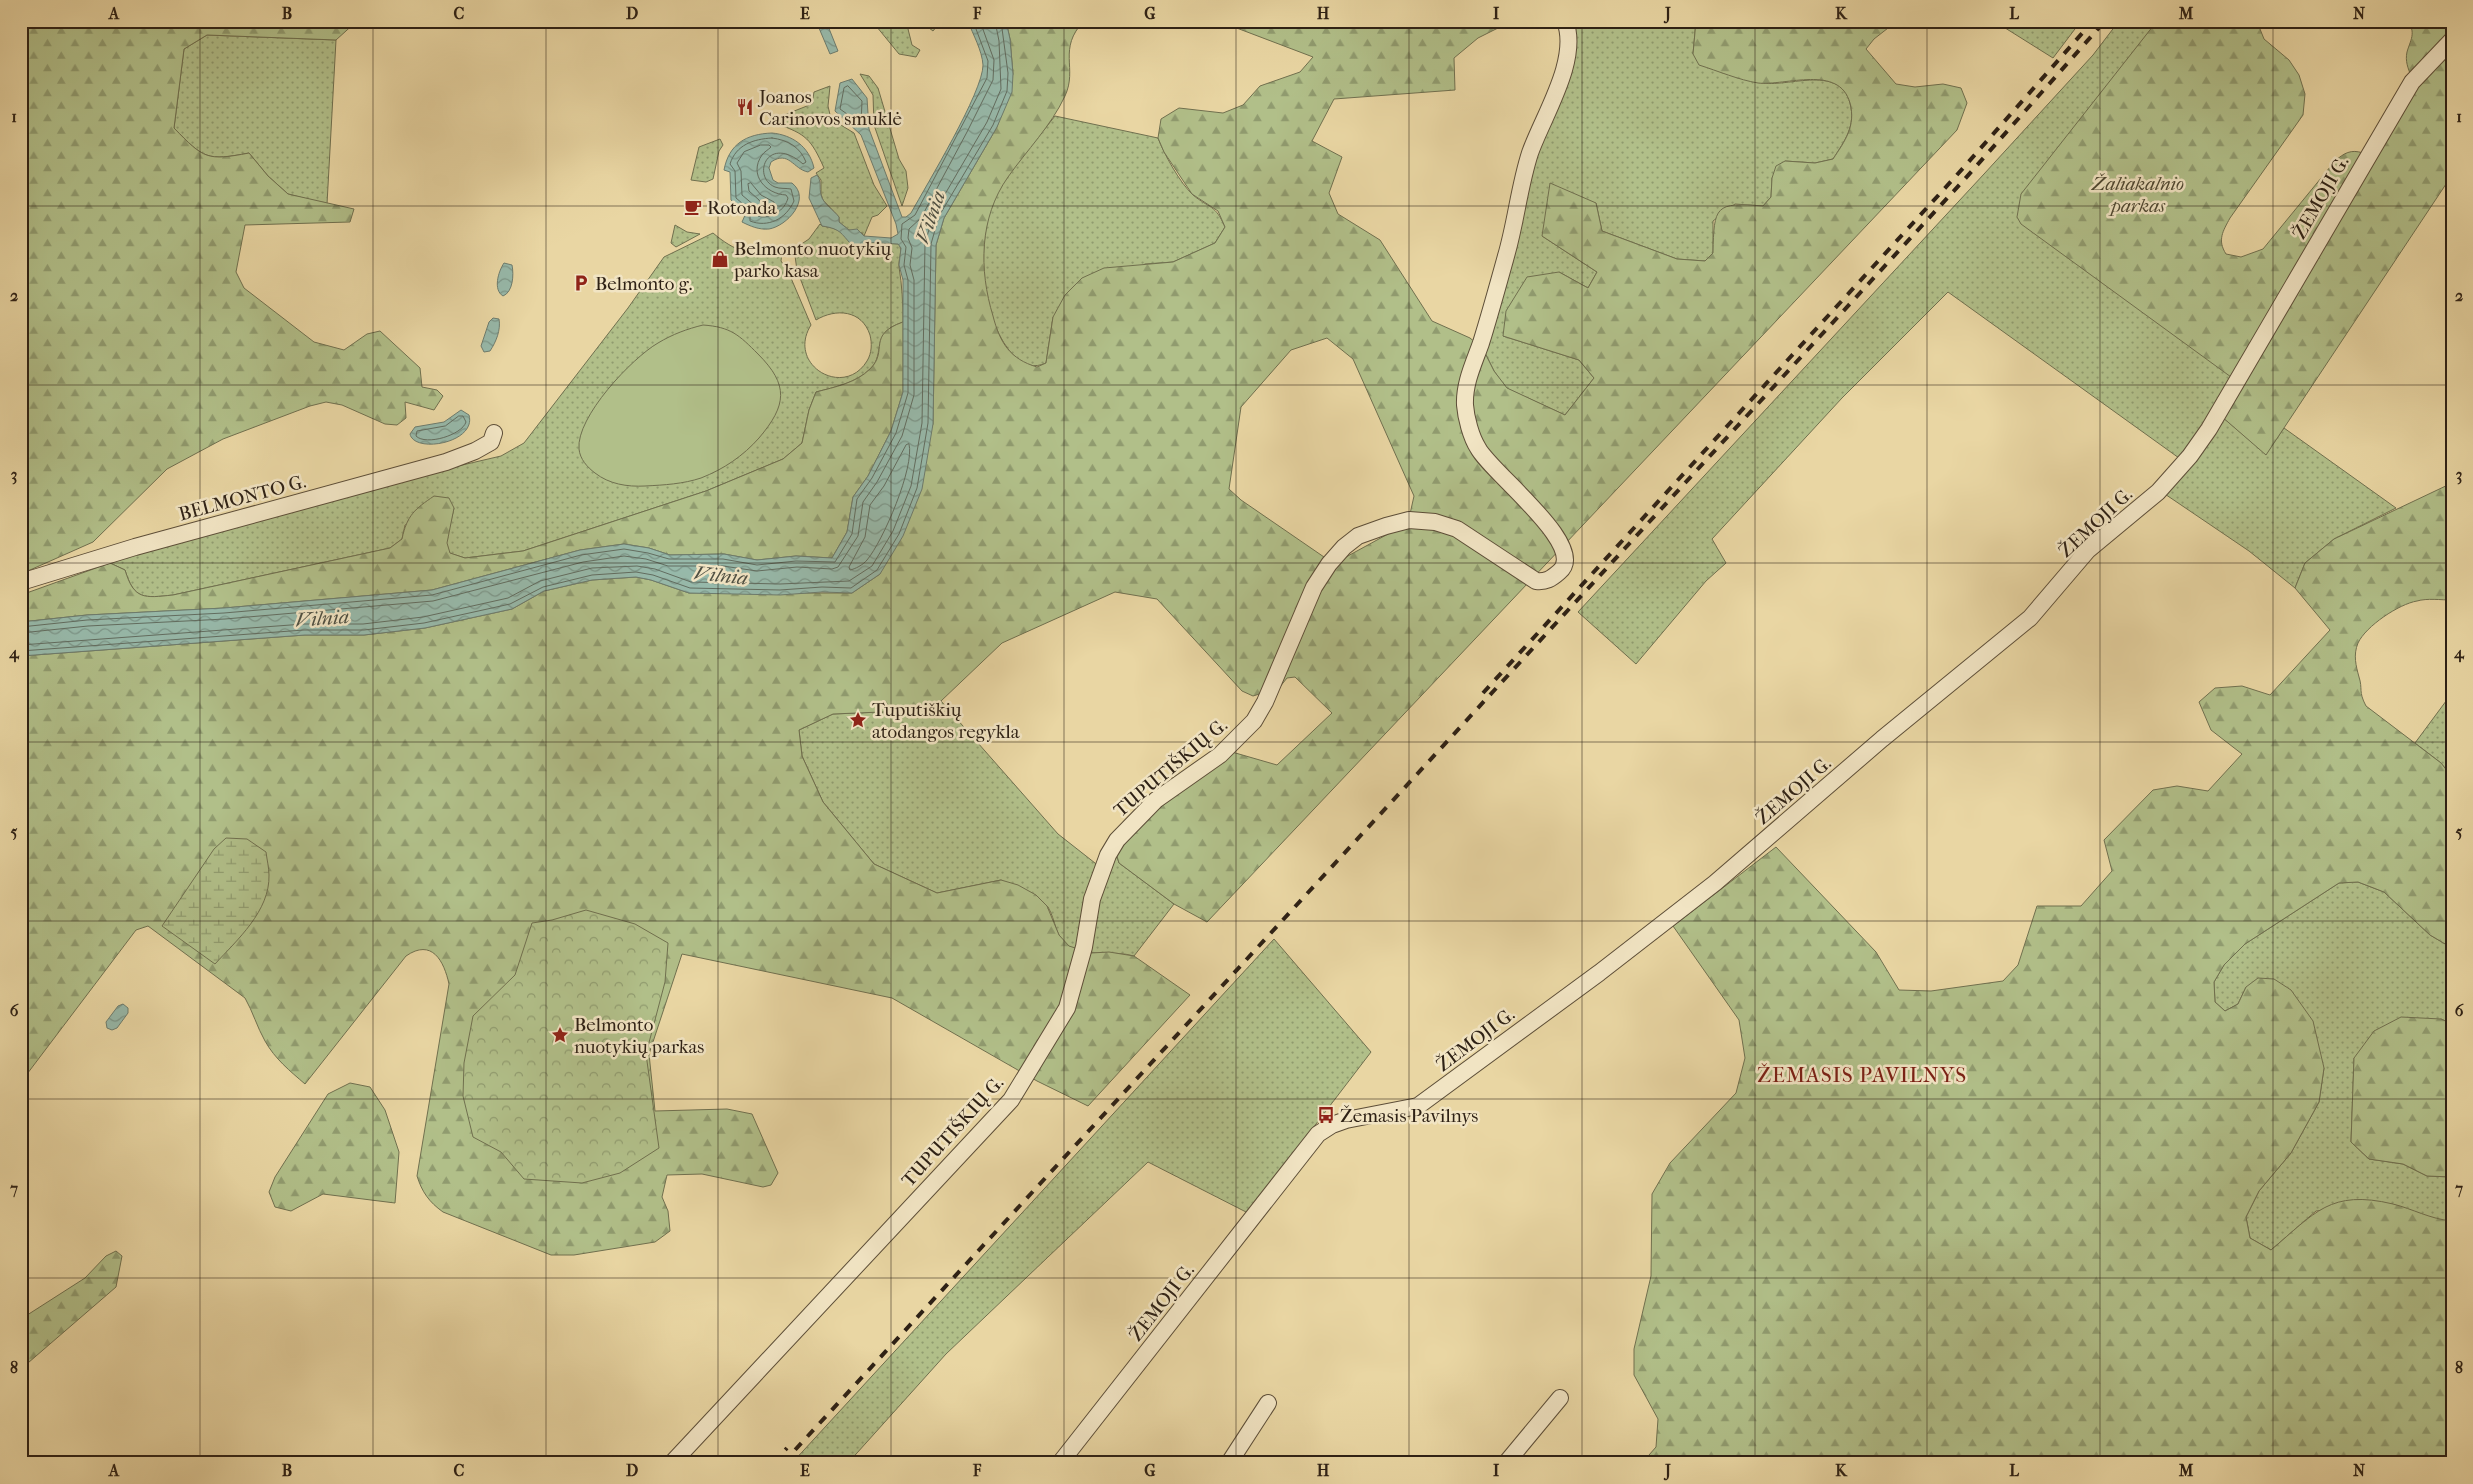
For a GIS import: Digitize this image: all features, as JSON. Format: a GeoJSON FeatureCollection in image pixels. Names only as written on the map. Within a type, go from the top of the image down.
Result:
{"type":"FeatureCollection","features":[{"type":"Feature","properties":{"kind":"street","name":"TUPUTIŠKIŲ G."},"geometry":{"type":"LineString","coordinates":[[672,1463],[1011,1100],[1067,1008],[1084,946],[1092,899],[1108,854],[1117,840],[1156,800],[1220,755],[1254,721],[1265,702],[1314,587],[1329,564],[1344,547],[1358,536],[1386,526],[1409,520],[1435,522],[1457,528],[1536,581],[1545,582],[1562,570],[1566,558],[1563,545],[1532,506],[1495,472],[1478,448],[1465,405],[1468,380],[1507,253],[1520,191],[1531,152],[1564,67],[1569,32],[1565,21]]}},
{"type":"Feature","properties":{"kind":"street","name":"ŽEMOJI G."},"geometry":{"type":"LineString","coordinates":[[1060,1463],[1318,1134],[1332,1125],[1346,1120],[1418,1106],[1599,973],[1715,883],[1882,739],[2030,618],[2088,550],[2158,492],[2190,456],[2209,429],[2412,82],[2452,40]]}},
{"type":"Feature","properties":{"kind":"street","name":"BELMONTO G."},"geometry":{"type":"LineString","coordinates":[[21,582],[135,548],[446,462],[475,451],[491,442],[494,433]]}},
{"type":"Feature","properties":{"kind":"street"},"geometry":{"type":"LineString","coordinates":[[1506,1463],[1560,1398]]}},
{"type":"Feature","properties":{"kind":"street"},"geometry":{"type":"LineString","coordinates":[[1229,1463],[1268,1403]]}},
{"type":"Feature","properties":{"kind":"green space"},"geometry":{"type":"Polygon","coordinates":[[[21,21],[357,21],[336,40],[207,35],[184,49],[174,128],[192,146],[207,155],[224,157],[249,153],[268,176],[288,194],[354,209],[350,222],[245,225],[236,272],[244,288],[314,342],[344,350],[367,334],[380,331],[420,368],[422,387],[437,390],[443,396],[434,410],[405,402],[406,418],[397,425],[385,424],[342,405],[326,402],[310,406],[223,439],[167,469],[93,542],[21,574],[21,21]]]}},
{"type":"Feature","properties":{"kind":"green space"},"geometry":{"type":"Polygon","coordinates":[[[872,21],[920,21],[908,29],[912,45],[920,50],[916,57],[899,54],[872,21]]]}},
{"type":"Feature","properties":{"kind":"green space"},"geometry":{"type":"Polygon","coordinates":[[[920,21],[941,21],[933,31],[920,21]]]}},
{"type":"Feature","properties":{"kind":"green space"},"geometry":{"type":"Polygon","coordinates":[[[1006,21],[1084,21],[1071,41],[1070,76],[1065,96],[1053,118],[998,193],[991,210],[984,245],[985,281],[988,299],[999,334],[1013,354],[1028,364],[1037,367],[1046,363],[1053,317],[1065,295],[1082,278],[1104,268],[1173,262],[1215,243],[1225,227],[1218,211],[1192,194],[1164,152],[1158,138],[1161,119],[1179,108],[1223,113],[1243,105],[1260,86],[1300,72],[1313,57],[1234,27],[1206,21],[1512,21],[1478,38],[1454,58],[1455,90],[1334,99],[1312,141],[1342,157],[1329,193],[1338,214],[1380,240],[1432,321],[1470,338],[1483,349],[1494,371],[1507,388],[1565,415],[1594,378],[1579,360],[1503,336],[1506,311],[1527,277],[1559,272],[1588,288],[1597,272],[1542,236],[1550,183],[1596,203],[1602,231],[1677,259],[1705,261],[1713,253],[1714,225],[1720,210],[1735,205],[1763,206],[1771,197],[1772,178],[1776,166],[1785,161],[1815,163],[1833,159],[1848,133],[1852,119],[1850,103],[1844,91],[1835,84],[1823,80],[1758,83],[1736,78],[1699,65],[1693,54],[1696,21],[1897,21],[1874,39],[1866,49],[1896,84],[1915,87],[1943,84],[1961,88],[1967,103],[1957,130],[1207,922],[1174,904],[1119,863],[1116,853],[1150,815],[1232,752],[1277,765],[1332,713],[1295,677],[1287,678],[1279,688],[1253,696],[1242,691],[1157,599],[1115,592],[1002,643],[941,701],[905,711],[833,714],[799,730],[802,756],[823,802],[874,864],[937,893],[1001,880],[1018,885],[1036,895],[1047,906],[1059,935],[1069,946],[1091,953],[1109,952],[1134,956],[1190,995],[1088,1106],[1037,1081],[892,998],[682,954],[649,1054],[655,1111],[727,1109],[752,1114],[778,1173],[771,1185],[763,1187],[702,1174],[667,1175],[662,1197],[668,1211],[670,1231],[655,1242],[574,1255],[551,1255],[443,1212],[430,1200],[419,1182],[417,1176],[449,984],[440,960],[430,951],[415,951],[406,956],[305,1084],[273,1053],[262,1036],[245,998],[148,926],[136,930],[21,1082],[21,656],[305,635],[364,635],[425,628],[512,609],[544,591],[592,580],[636,577],[689,593],[852,593],[880,574],[933,424],[936,245],[944,218],[997,127],[1013,74],[1010,39],[1006,21]],[[1327,338],[1291,350],[1241,407],[1229,489],[1241,500],[1324,557],[1346,557],[1408,523],[1414,496],[1353,359],[1327,338]]]}},
{"type":"Feature","properties":{"kind":"green space"},"geometry":{"type":"Polygon","coordinates":[[[1572,21],[1696,21],[1693,54],[1757,82],[1768,84],[1823,80],[1835,84],[1844,91],[1850,103],[1852,119],[1842,145],[1833,159],[1815,163],[1785,161],[1772,178],[1771,197],[1763,206],[1735,204],[1713,221],[1713,253],[1705,261],[1677,259],[1602,231],[1596,203],[1542,236],[1597,272],[1588,288],[1559,272],[1503,336],[1579,360],[1594,378],[1565,415],[1506,388],[1494,371],[1483,349],[1572,21]]]}},
{"type":"Feature","properties":{"kind":"green space"},"geometry":{"type":"Polygon","coordinates":[[[1994,21],[2081,21],[2053,58],[1994,21]]]}},
{"type":"Feature","properties":{"kind":"green space"},"geometry":{"type":"Polygon","coordinates":[[[2119,21],[2157,21],[2127,61],[2231,377],[2221,416],[2266,454],[2284,428],[2396,508],[2334,539],[2305,563],[2295,588],[2249,551],[2156,488],[2179,458],[1948,292],[1842,398],[1712,539],[1726,563],[1706,581],[1636,664],[1578,612],[2093,55],[2119,21]]]}},
{"type":"Feature","properties":{"kind":"green space","name":"Žaliakalnio parkas"},"geometry":{"type":"Polygon","coordinates":[[[2157,21],[2261,21],[2260,29],[2264,39],[2289,60],[2299,75],[2305,94],[2303,115],[2225,227],[2221,240],[2226,254],[2241,257],[2263,249],[2335,161],[2341,156],[2355,151],[2363,153],[2231,377],[2021,224],[2017,217],[2021,194],[2157,21]]]}},
{"type":"Feature","properties":{"kind":"green space"},"geometry":{"type":"Polygon","coordinates":[[[2407,21],[2452,21],[2452,31],[2411,76],[2406,58],[2412,29],[2407,21]]]}},
{"type":"Feature","properties":{"kind":"green space"},"geometry":{"type":"Polygon","coordinates":[[[207,35],[336,40],[327,204],[288,194],[268,176],[249,153],[224,157],[207,155],[192,146],[174,128],[184,49],[207,35]]]}},
{"type":"Feature","properties":{"kind":"green space"},"geometry":{"type":"Polygon","coordinates":[[[2452,47],[2452,175],[2266,455],[2221,416],[2418,82],[2452,47]]]}},
{"type":"Feature","properties":{"kind":"green space"},"geometry":{"type":"Polygon","coordinates":[[[860,74],[869,76],[878,88],[899,159],[906,171],[908,188],[902,206],[874,125],[873,95],[860,74]]]}},
{"type":"Feature","properties":{"kind":"green space"},"geometry":{"type":"Polygon","coordinates":[[[830,86],[828,106],[831,119],[854,133],[874,185],[887,206],[878,215],[872,217],[864,236],[862,233],[849,230],[839,222],[839,217],[823,200],[821,180],[816,173],[824,168],[811,144],[795,131],[777,124],[774,119],[812,104],[814,92],[830,86]]]}},
{"type":"Feature","properties":{"kind":"green space"},"geometry":{"type":"Polygon","coordinates":[[[1055,116],[1158,138],[1168,160],[1183,183],[1193,195],[1215,210],[1225,227],[1215,243],[1173,262],[1145,264],[1053,317],[1046,363],[1034,366],[1026,364],[1015,357],[995,325],[985,283],[984,240],[993,202],[1005,179],[1055,116]]]}},
{"type":"Feature","properties":{"kind":"green space"},"geometry":{"type":"Polygon","coordinates":[[[720,139],[723,145],[719,151],[713,179],[706,182],[691,180],[699,147],[720,139]]]}},
{"type":"Feature","properties":{"kind":"green space"},"geometry":{"type":"Polygon","coordinates":[[[820,224],[839,231],[851,244],[865,242],[899,244],[901,250],[899,264],[903,322],[885,332],[875,363],[864,374],[845,384],[816,392],[809,410],[802,443],[783,459],[706,491],[523,551],[465,558],[449,553],[446,543],[454,508],[405,525],[402,539],[390,548],[173,595],[155,597],[136,592],[128,580],[125,570],[110,563],[120,558],[441,470],[501,456],[524,443],[628,308],[664,257],[713,233],[729,245],[745,252],[763,255],[782,253],[781,261],[788,271],[811,325],[805,340],[806,353],[812,364],[821,372],[833,377],[845,377],[857,372],[869,358],[871,351],[871,338],[866,327],[861,320],[848,314],[832,314],[816,320],[797,270],[794,249],[809,239],[820,224]]]}},
{"type":"Feature","properties":{"kind":"green space"},"geometry":{"type":"Polygon","coordinates":[[[675,225],[687,232],[700,234],[676,247],[671,243],[675,225]]]}},
{"type":"Feature","properties":{"kind":"green space"},"geometry":{"type":"Polygon","coordinates":[[[903,322],[903,392],[891,431],[868,476],[853,497],[847,532],[832,558],[796,556],[757,560],[724,554],[670,555],[649,548],[624,544],[580,550],[432,590],[224,608],[87,615],[21,622],[21,595],[110,563],[125,570],[128,580],[136,592],[155,597],[173,595],[390,548],[402,539],[406,524],[413,513],[434,496],[449,498],[454,508],[447,543],[450,553],[465,558],[523,551],[706,491],[783,459],[802,443],[809,410],[816,392],[845,384],[864,374],[870,369],[878,356],[881,338],[885,332],[903,322]]]}},
{"type":"Feature","properties":{"kind":"green space"},"geometry":{"type":"Polygon","coordinates":[[[703,325],[721,328],[734,333],[768,365],[775,376],[781,395],[775,415],[768,426],[746,451],[725,466],[701,478],[666,485],[632,486],[618,484],[600,477],[584,462],[579,449],[580,436],[586,421],[596,405],[634,361],[647,351],[675,334],[703,325]]]}},
{"type":"Feature","properties":{"kind":"green space"},"geometry":{"type":"Polygon","coordinates":[[[2452,483],[2452,600],[2421,600],[2401,606],[2375,623],[2362,636],[2356,647],[2355,656],[2361,693],[2366,706],[2441,763],[2452,777],[2452,948],[2430,935],[2384,892],[2358,882],[2339,883],[2245,944],[2224,965],[2214,982],[2215,1002],[2225,1011],[2238,1004],[2246,987],[2258,978],[2274,979],[2291,990],[2313,1021],[2324,1068],[2319,1102],[2291,1153],[2259,1191],[2246,1217],[2250,1238],[2271,1250],[2312,1215],[2338,1202],[2354,1200],[2371,1200],[2393,1204],[2436,1218],[2452,1221],[2452,1463],[1642,1463],[1656,1447],[1658,1419],[1634,1375],[1634,1349],[1651,1276],[1652,1194],[1670,1163],[1736,1093],[1745,1058],[1739,1020],[1673,926],[1776,847],[1876,952],[1899,990],[1931,991],[2003,981],[2018,965],[2037,906],[2081,906],[2112,871],[2104,840],[2153,790],[2177,786],[2208,791],[2242,754],[2211,730],[2199,702],[2215,688],[2242,686],[2270,695],[2330,630],[2295,588],[2305,563],[2334,539],[2452,483]]]}},
{"type":"Feature","properties":{"kind":"green space"},"geometry":{"type":"Polygon","coordinates":[[[2452,693],[2452,777],[2441,763],[2415,743],[2452,693]]]}},
{"type":"Feature","properties":{"kind":"green space"},"geometry":{"type":"Polygon","coordinates":[[[941,701],[1058,834],[1109,874],[1116,853],[1119,863],[1174,904],[1134,956],[1118,953],[1086,952],[1070,947],[1061,939],[1051,912],[1045,904],[1001,880],[937,893],[874,864],[823,802],[802,756],[799,730],[833,714],[905,711],[941,701]]]}},
{"type":"Feature","properties":{"kind":"green space"},"geometry":{"type":"Polygon","coordinates":[[[226,838],[247,839],[266,852],[269,872],[268,888],[264,901],[251,924],[215,964],[162,926],[214,849],[226,838]]]}},
{"type":"Feature","properties":{"kind":"green space"},"geometry":{"type":"Polygon","coordinates":[[[2358,882],[2384,892],[2430,935],[2452,948],[2452,1024],[2441,1019],[2354,1058],[2351,1142],[2369,1159],[2403,1164],[2427,1176],[2452,1177],[2452,1221],[2436,1220],[2392,1204],[2316,1211],[2271,1250],[2250,1238],[2246,1217],[2259,1191],[2291,1153],[2319,1102],[2324,1068],[2246,987],[2238,1004],[2225,1011],[2215,1002],[2214,982],[2224,965],[2245,944],[2339,883],[2358,882]]]}},
{"type":"Feature","properties":{"kind":"green space","name":"Belmonto nuotykių parkas"},"geometry":{"type":"Polygon","coordinates":[[[586,910],[635,924],[668,943],[665,982],[646,1054],[659,1148],[620,1173],[582,1183],[524,1179],[501,1152],[473,1137],[463,1096],[464,1063],[473,1016],[515,975],[532,923],[552,920],[586,910]]]}},
{"type":"Feature","properties":{"kind":"green space"},"geometry":{"type":"Polygon","coordinates":[[[1274,939],[1371,1052],[1248,1213],[1148,1162],[946,1354],[848,1463],[792,1463],[1274,939]]]}},
{"type":"Feature","properties":{"kind":"green space"},"geometry":{"type":"Polygon","coordinates":[[[2401,1017],[2441,1019],[2452,1024],[2452,1177],[2427,1176],[2403,1164],[2369,1159],[2351,1142],[2354,1058],[2374,1031],[2401,1017]]]}},
{"type":"Feature","properties":{"kind":"green space"},"geometry":{"type":"Polygon","coordinates":[[[350,1083],[370,1087],[385,1110],[399,1152],[395,1203],[323,1194],[291,1211],[275,1207],[269,1192],[275,1177],[328,1094],[350,1083]]]}},
{"type":"Feature","properties":{"kind":"green space"},"geometry":{"type":"Polygon","coordinates":[[[116,1251],[122,1256],[116,1287],[21,1369],[21,1319],[85,1278],[106,1256],[116,1251]]]}},
{"type":"Feature","properties":{"kind":"water"},"geometry":{"type":"Polygon","coordinates":[[[816,21],[826,21],[838,51],[830,54],[816,21]]]}},
{"type":"Feature","properties":{"kind":"water","name":"Vilnia"},"geometry":{"type":"Polygon","coordinates":[[[968,21],[1006,21],[1010,39],[1013,74],[1012,92],[997,127],[944,218],[936,245],[933,424],[922,489],[903,536],[880,574],[852,593],[822,592],[780,595],[689,593],[636,577],[592,580],[544,591],[512,609],[425,628],[364,635],[305,635],[21,656],[21,622],[87,615],[224,608],[432,590],[580,550],[624,544],[649,548],[670,555],[724,554],[757,560],[796,556],[832,558],[847,532],[853,497],[868,476],[891,431],[903,392],[903,280],[899,265],[901,248],[898,244],[865,242],[861,247],[854,247],[838,231],[822,226],[809,198],[811,178],[817,175],[822,198],[839,217],[839,222],[849,230],[857,229],[864,236],[891,238],[898,234],[896,224],[861,135],[835,111],[840,83],[852,79],[867,98],[869,129],[902,217],[906,217],[911,213],[953,138],[981,78],[982,59],[968,21]]]}},
{"type":"Feature","properties":{"kind":"water"},"geometry":{"type":"Polygon","coordinates":[[[772,133],[786,136],[799,143],[812,160],[814,168],[808,172],[782,158],[771,162],[769,168],[773,180],[778,183],[792,183],[797,189],[799,197],[795,211],[783,223],[769,229],[762,229],[742,222],[746,213],[731,200],[730,172],[724,170],[730,153],[740,142],[754,136],[772,133]]]}},
{"type":"Feature","properties":{"kind":"water"},"geometry":{"type":"Polygon","coordinates":[[[504,263],[512,265],[513,274],[511,287],[503,296],[498,290],[497,285],[498,276],[504,263]]]}},
{"type":"Feature","properties":{"kind":"water"},"geometry":{"type":"Polygon","coordinates":[[[493,318],[499,319],[499,332],[490,351],[484,352],[481,346],[489,322],[493,318]]]}},
{"type":"Feature","properties":{"kind":"water"},"geometry":{"type":"Polygon","coordinates":[[[461,410],[469,415],[469,425],[464,433],[455,439],[433,444],[422,443],[414,440],[410,434],[415,427],[444,422],[461,410]]]}},
{"type":"Feature","properties":{"kind":"water"},"geometry":{"type":"Polygon","coordinates":[[[123,1004],[128,1008],[128,1013],[117,1028],[112,1030],[107,1028],[106,1022],[118,1006],[123,1004]]]}},
{"type":"Feature","properties":{"kind":"railway"},"geometry":{"type":"LineString","coordinates":[[1483,693],[1956,176],[2093,21]]}},
{"type":"Feature","properties":{"kind":"railway"},"geometry":{"type":"LineString","coordinates":[[783,1463],[1963,181],[2105,21]]}},
{"type":"Feature","properties":{"kind":"railway"},"geometry":{"type":"LineString","coordinates":[[773,1463],[787,1448]]}},
{"type":"Feature","properties":{"kind":"place","name":"Joanos Carinovos smuklė"},"geometry":{"type":"Point","coordinates":[745,107]}},
{"type":"Feature","properties":{"kind":"place","name":"Rotonda"},"geometry":{"type":"Point","coordinates":[693,207]}},
{"type":"Feature","properties":{"kind":"place","name":"Belmonto nuotykių parko kasa"},"geometry":{"type":"Point","coordinates":[720,259]}},
{"type":"Feature","properties":{"kind":"place","name":"Belmonto g."},"geometry":{"type":"Point","coordinates":[581,283]}},
{"type":"Feature","properties":{"kind":"place","name":"Tuputiškių atodangos regykla"},"geometry":{"type":"Point","coordinates":[858,720]}},
{"type":"Feature","properties":{"kind":"place","name":"Belmonto nuotykių parkas"},"geometry":{"type":"Point","coordinates":[560,1035]}},
{"type":"Feature","properties":{"kind":"place","name":"Žemasis Pavilnys"},"geometry":{"type":"Point","coordinates":[1326,1115]}},
{"type":"Feature","properties":{"kind":"district","name":"ŽEMASIS PAVILNYS"},"geometry":{"type":"Point","coordinates":[1862,1075]}}]}
